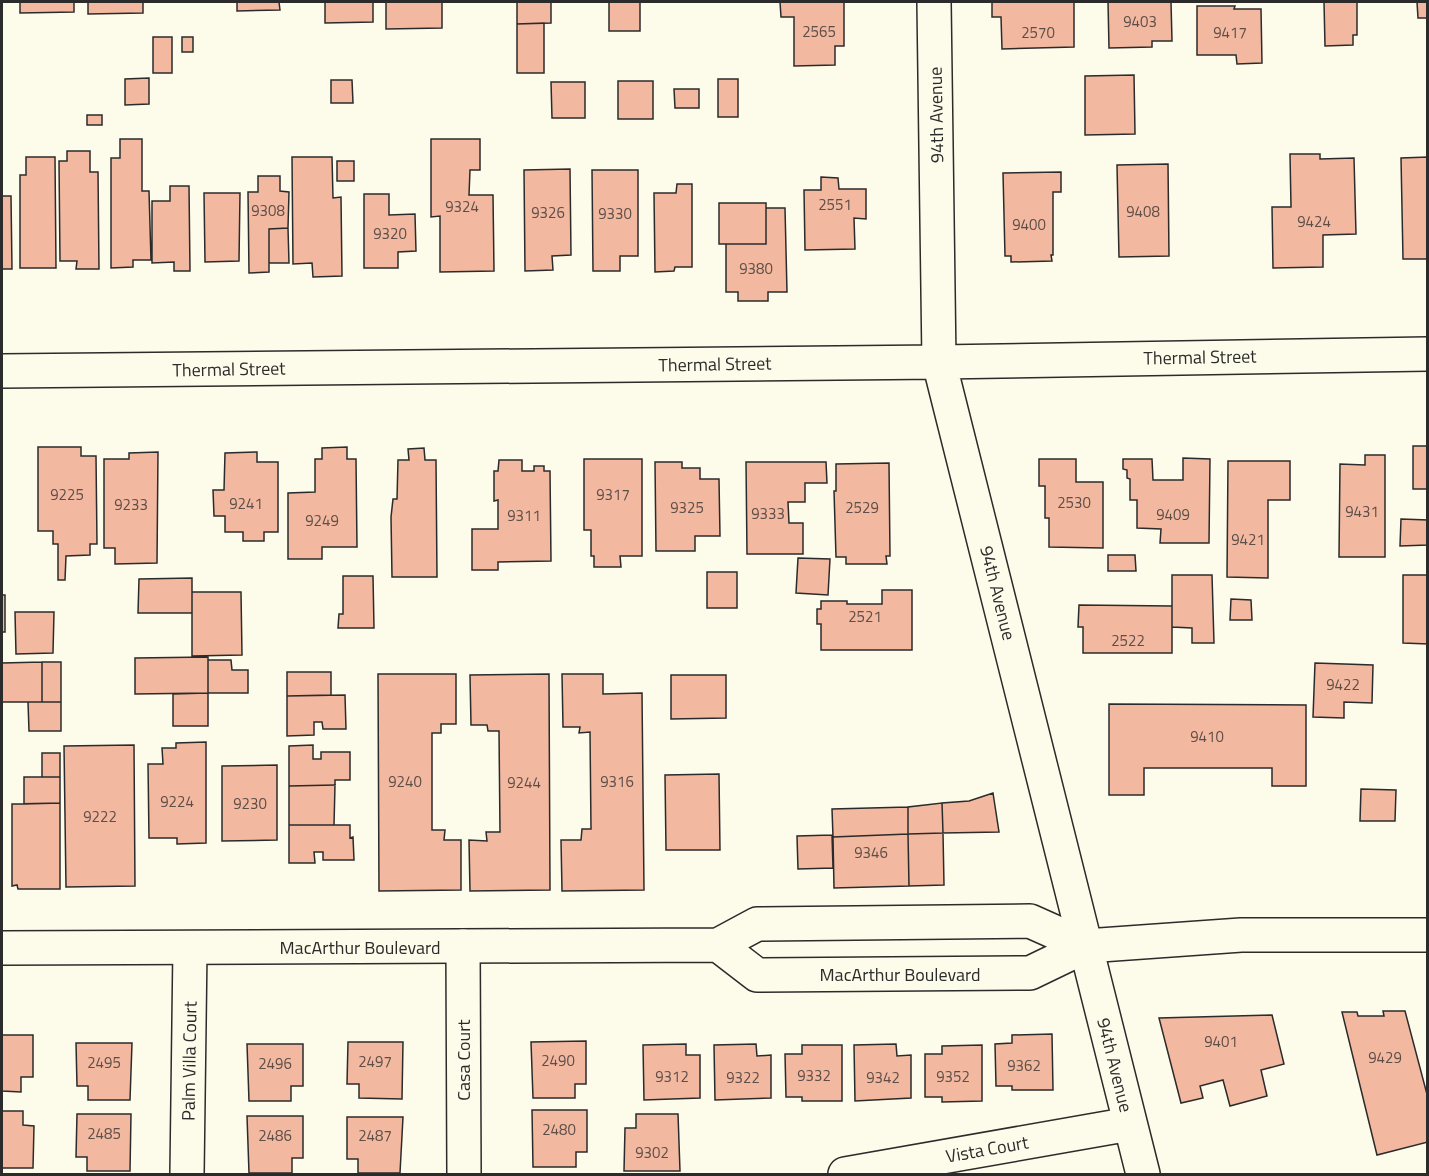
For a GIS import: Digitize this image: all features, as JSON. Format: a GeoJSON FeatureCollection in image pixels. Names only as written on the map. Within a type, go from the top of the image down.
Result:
{"type":"FeatureCollection","features":[{"type":"Feature","properties":{"kind":"street","name":"94th Avenue"},"geometry":{"type":"LineString","coordinates":[[934,2],[939,362],[1143,1174]]}},
{"type":"Feature","properties":{"kind":"street","name":"Thermal Street"},"geometry":{"type":"LineString","coordinates":[[2,371],[939,362],[1428,354]]}},
{"type":"Feature","properties":{"kind":"street","name":"MacArthur Boulevard"},"geometry":{"type":"LineString","coordinates":[[2,948],[717,945],[757,924],[1030,921],[1086,946]]}},
{"type":"Feature","properties":{"kind":"street","name":"MacArthur Boulevard"},"geometry":{"type":"LineString","coordinates":[[717,945],[757,975],[1030,973],[1086,946],[1241,935],[1428,935]]}},
{"type":"Feature","properties":{"kind":"street","name":"Casa Court"},"geometry":{"type":"LineString","coordinates":[[463,946],[464,1174]]}},
{"type":"Feature","properties":{"kind":"street","name":"Palm Villa Court"},"geometry":{"type":"LineString","coordinates":[[187,1174],[190,948]]}},
{"type":"Feature","properties":{"kind":"street","name":"Vista Court"},"geometry":{"type":"LineString","coordinates":[[845,1174],[1130,1124]]}},
{"type":"Feature","properties":{"kind":"building"},"geometry":{"type":"Polygon","coordinates":[[[20,2],[74,2],[74,12],[20,13],[20,2]]]}},
{"type":"Feature","properties":{"kind":"building"},"geometry":{"type":"Polygon","coordinates":[[[88,2],[143,2],[143,13],[88,14],[88,2]]]}},
{"type":"Feature","properties":{"kind":"building"},"geometry":{"type":"Polygon","coordinates":[[[237,2],[279,2],[280,10],[237,11],[237,2]]]}},
{"type":"Feature","properties":{"kind":"building"},"geometry":{"type":"Polygon","coordinates":[[[325,2],[373,2],[373,22],[325,23],[325,2]]]}},
{"type":"Feature","properties":{"kind":"building"},"geometry":{"type":"Polygon","coordinates":[[[386,2],[442,2],[442,28],[386,29],[386,2]]]}},
{"type":"Feature","properties":{"kind":"building"},"geometry":{"type":"Polygon","coordinates":[[[517,2],[551,2],[551,23],[517,24],[517,2]]]}},
{"type":"Feature","properties":{"kind":"building"},"geometry":{"type":"Polygon","coordinates":[[[609,2],[640,2],[640,31],[609,31],[609,2]]]}},
{"type":"Feature","properties":{"kind":"building"},"geometry":{"type":"Polygon","coordinates":[[[780,2],[844,2],[844,46],[835,46],[835,65],[794,66],[794,17],[781,17],[780,2]]]}},
{"type":"Feature","properties":{"kind":"building"},"geometry":{"type":"Polygon","coordinates":[[[992,2],[1074,2],[1074,47],[1002,49],[1001,17],[992,17],[992,2]]]}},
{"type":"Feature","properties":{"kind":"building"},"geometry":{"type":"Polygon","coordinates":[[[1108,2],[1171,2],[1172,41],[1152,41],[1152,47],[1109,48],[1108,2]]]}},
{"type":"Feature","properties":{"kind":"building"},"geometry":{"type":"Polygon","coordinates":[[[1324,2],[1357,2],[1357,35],[1353,35],[1353,45],[1325,46],[1324,2]]]}},
{"type":"Feature","properties":{"kind":"building"},"geometry":{"type":"Polygon","coordinates":[[[1417,2],[1428,2],[1428,18],[1418,18],[1417,2]]]}},
{"type":"Feature","properties":{"kind":"building"},"geometry":{"type":"Polygon","coordinates":[[[1197,6],[1261,9],[1262,63],[1237,64],[1236,55],[1197,55],[1197,6]]]}},
{"type":"Feature","properties":{"kind":"building"},"geometry":{"type":"Polygon","coordinates":[[[544,23],[544,73],[517,73],[517,24],[544,23]]]}},
{"type":"Feature","properties":{"kind":"building"},"geometry":{"type":"Polygon","coordinates":[[[153,37],[172,37],[172,73],[153,73],[153,37]]]}},
{"type":"Feature","properties":{"kind":"building"},"geometry":{"type":"Polygon","coordinates":[[[182,37],[193,37],[193,52],[182,52],[182,37]]]}},
{"type":"Feature","properties":{"kind":"building"},"geometry":{"type":"Polygon","coordinates":[[[1134,75],[1135,134],[1085,135],[1085,76],[1134,75]]]}},
{"type":"Feature","properties":{"kind":"building"},"geometry":{"type":"Polygon","coordinates":[[[149,78],[149,104],[125,105],[125,79],[149,78]]]}},
{"type":"Feature","properties":{"kind":"building"},"geometry":{"type":"Polygon","coordinates":[[[718,79],[738,79],[738,117],[718,117],[718,79]]]}},
{"type":"Feature","properties":{"kind":"building"},"geometry":{"type":"Polygon","coordinates":[[[331,80],[352,80],[353,103],[331,103],[331,80]]]}},
{"type":"Feature","properties":{"kind":"building"},"geometry":{"type":"Polygon","coordinates":[[[618,81],[653,81],[653,119],[618,119],[618,81]]]}},
{"type":"Feature","properties":{"kind":"building"},"geometry":{"type":"Polygon","coordinates":[[[551,82],[585,82],[585,118],[552,118],[551,82]]]}},
{"type":"Feature","properties":{"kind":"building"},"geometry":{"type":"Polygon","coordinates":[[[674,89],[699,89],[699,108],[675,108],[674,89]]]}},
{"type":"Feature","properties":{"kind":"building"},"geometry":{"type":"Polygon","coordinates":[[[87,115],[102,115],[102,125],[87,125],[87,115]]]}},
{"type":"Feature","properties":{"kind":"building"},"geometry":{"type":"Polygon","coordinates":[[[120,139],[142,139],[142,191],[149,191],[151,260],[133,260],[133,267],[111,268],[111,158],[120,158],[120,139]]]}},
{"type":"Feature","properties":{"kind":"building"},"geometry":{"type":"Polygon","coordinates":[[[431,139],[480,139],[480,170],[470,170],[469,195],[493,195],[494,271],[440,272],[440,216],[431,217],[431,139]]]}},
{"type":"Feature","properties":{"kind":"building"},"geometry":{"type":"Polygon","coordinates":[[[67,151],[90,151],[90,172],[98,172],[99,269],[76,269],[77,261],[60,261],[59,161],[67,161],[67,151]]]}},
{"type":"Feature","properties":{"kind":"building"},"geometry":{"type":"Polygon","coordinates":[[[1290,154],[1320,154],[1320,159],[1354,158],[1356,234],[1323,235],[1323,267],[1273,268],[1272,207],[1291,207],[1290,154]]]}},
{"type":"Feature","properties":{"kind":"building"},"geometry":{"type":"Polygon","coordinates":[[[26,157],[55,157],[56,268],[20,268],[20,175],[26,175],[26,157]]]}},
{"type":"Feature","properties":{"kind":"building"},"geometry":{"type":"Polygon","coordinates":[[[292,157],[332,157],[333,198],[341,197],[342,276],[313,277],[312,263],[293,264],[292,157]]]}},
{"type":"Feature","properties":{"kind":"building"},"geometry":{"type":"Polygon","coordinates":[[[1428,157],[1428,259],[1403,259],[1401,158],[1428,157]]]}},
{"type":"Feature","properties":{"kind":"building"},"geometry":{"type":"Polygon","coordinates":[[[337,161],[354,161],[354,181],[337,181],[337,161]]]}},
{"type":"Feature","properties":{"kind":"building"},"geometry":{"type":"Polygon","coordinates":[[[1168,164],[1169,256],[1119,257],[1117,165],[1168,164]]]}},
{"type":"Feature","properties":{"kind":"building"},"geometry":{"type":"Polygon","coordinates":[[[570,169],[571,255],[552,256],[553,270],[525,271],[524,170],[570,169]]]}},
{"type":"Feature","properties":{"kind":"building"},"geometry":{"type":"Polygon","coordinates":[[[592,170],[638,170],[638,256],[620,256],[620,271],[593,271],[592,170]]]}},
{"type":"Feature","properties":{"kind":"building"},"geometry":{"type":"Polygon","coordinates":[[[1061,172],[1061,192],[1053,192],[1052,261],[1011,262],[1011,256],[1005,256],[1003,173],[1061,172]]]}},
{"type":"Feature","properties":{"kind":"building"},"geometry":{"type":"Polygon","coordinates":[[[258,176],[280,176],[280,191],[289,192],[288,228],[269,229],[269,272],[249,273],[248,192],[258,192],[258,176]]]}},
{"type":"Feature","properties":{"kind":"building"},"geometry":{"type":"Polygon","coordinates":[[[821,177],[838,178],[839,189],[866,189],[866,219],[854,218],[855,249],[805,250],[804,190],[821,190],[821,177]]]}},
{"type":"Feature","properties":{"kind":"building"},"geometry":{"type":"Polygon","coordinates":[[[677,184],[692,184],[692,267],[675,267],[674,271],[655,272],[654,193],[676,193],[677,184]]]}},
{"type":"Feature","properties":{"kind":"building"},"geometry":{"type":"Polygon","coordinates":[[[170,186],[189,186],[190,271],[174,271],[174,262],[152,263],[152,201],[170,201],[170,186]]]}},
{"type":"Feature","properties":{"kind":"building"},"geometry":{"type":"Polygon","coordinates":[[[204,193],[240,193],[239,261],[205,262],[204,193]]]}},
{"type":"Feature","properties":{"kind":"building"},"geometry":{"type":"Polygon","coordinates":[[[364,194],[389,194],[389,215],[415,214],[416,251],[398,252],[398,268],[364,268],[364,194]]]}},
{"type":"Feature","properties":{"kind":"building"},"geometry":{"type":"Polygon","coordinates":[[[2,196],[11,196],[12,269],[2,269],[2,196]]]}},
{"type":"Feature","properties":{"kind":"building"},"geometry":{"type":"Polygon","coordinates":[[[719,203],[766,203],[766,244],[719,244],[719,203]]]}},
{"type":"Feature","properties":{"kind":"building"},"geometry":{"type":"Polygon","coordinates":[[[766,208],[785,208],[787,292],[768,292],[768,301],[738,301],[738,292],[726,292],[726,244],[766,244],[766,208]]]}},
{"type":"Feature","properties":{"kind":"building"},"geometry":{"type":"Polygon","coordinates":[[[288,228],[289,263],[269,263],[269,229],[288,228]]]}},
{"type":"Feature","properties":{"kind":"building"},"geometry":{"type":"Polygon","coordinates":[[[1413,446],[1428,446],[1428,489],[1413,489],[1413,446]]]}},
{"type":"Feature","properties":{"kind":"building"},"geometry":{"type":"Polygon","coordinates":[[[38,447],[81,447],[81,456],[96,456],[97,544],[90,544],[90,555],[66,556],[65,580],[58,580],[58,544],[53,544],[53,531],[38,531],[38,447]]]}},
{"type":"Feature","properties":{"kind":"building"},"geometry":{"type":"Polygon","coordinates":[[[347,447],[347,459],[356,459],[357,547],[322,547],[322,559],[288,559],[288,493],[315,492],[315,459],[322,459],[322,448],[347,447]]]}},
{"type":"Feature","properties":{"kind":"building"},"geometry":{"type":"Polygon","coordinates":[[[424,448],[425,460],[436,460],[437,577],[392,577],[391,517],[393,499],[397,499],[398,460],[409,460],[408,449],[424,448]]]}},
{"type":"Feature","properties":{"kind":"building"},"geometry":{"type":"Polygon","coordinates":[[[158,452],[157,563],[115,564],[115,548],[104,548],[104,459],[129,459],[129,453],[158,452]]]}},
{"type":"Feature","properties":{"kind":"building"},"geometry":{"type":"Polygon","coordinates":[[[257,452],[257,462],[278,462],[278,532],[264,532],[264,541],[243,541],[243,532],[225,532],[225,516],[214,516],[213,490],[224,490],[225,453],[257,452]]]}},
{"type":"Feature","properties":{"kind":"building"},"geometry":{"type":"Polygon","coordinates":[[[1365,455],[1385,455],[1385,557],[1339,557],[1340,464],[1365,465],[1365,455]]]}},
{"type":"Feature","properties":{"kind":"building"},"geometry":{"type":"Polygon","coordinates":[[[1183,458],[1210,459],[1209,543],[1160,543],[1161,529],[1137,528],[1137,500],[1130,500],[1130,479],[1127,478],[1127,470],[1123,469],[1123,459],[1152,459],[1153,480],[1183,480],[1183,458]]]}},
{"type":"Feature","properties":{"kind":"building"},"geometry":{"type":"Polygon","coordinates":[[[584,459],[642,459],[642,556],[620,556],[621,567],[594,567],[594,556],[591,556],[591,530],[584,530],[584,459]]]}},
{"type":"Feature","properties":{"kind":"building"},"geometry":{"type":"Polygon","coordinates":[[[1039,459],[1076,459],[1076,482],[1103,482],[1103,548],[1049,547],[1049,518],[1045,518],[1045,486],[1039,486],[1039,459]]]}},
{"type":"Feature","properties":{"kind":"building"},"geometry":{"type":"Polygon","coordinates":[[[499,460],[522,460],[522,471],[534,471],[534,466],[544,466],[544,471],[550,471],[551,561],[498,562],[498,570],[472,570],[472,529],[498,529],[498,500],[494,501],[494,471],[498,471],[499,460]]]}},
{"type":"Feature","properties":{"kind":"building"},"geometry":{"type":"Polygon","coordinates":[[[1228,461],[1290,461],[1290,500],[1268,500],[1268,578],[1227,577],[1228,461]]]}},
{"type":"Feature","properties":{"kind":"building"},"geometry":{"type":"Polygon","coordinates":[[[655,462],[682,462],[682,468],[700,468],[700,479],[719,479],[720,536],[695,536],[695,551],[656,551],[655,462]]]}},
{"type":"Feature","properties":{"kind":"building"},"geometry":{"type":"Polygon","coordinates":[[[746,462],[826,462],[827,483],[805,483],[805,502],[788,502],[789,523],[803,523],[803,554],[747,554],[746,462]]]}},
{"type":"Feature","properties":{"kind":"building"},"geometry":{"type":"Polygon","coordinates":[[[889,463],[890,556],[886,556],[887,564],[846,564],[846,557],[836,557],[834,491],[836,491],[836,464],[889,463]]]}},
{"type":"Feature","properties":{"kind":"building"},"geometry":{"type":"Polygon","coordinates":[[[1401,519],[1428,520],[1428,545],[1400,546],[1401,519]]]}},
{"type":"Feature","properties":{"kind":"building"},"geometry":{"type":"Polygon","coordinates":[[[1108,555],[1135,555],[1136,571],[1108,571],[1108,555]]]}},
{"type":"Feature","properties":{"kind":"building"},"geometry":{"type":"Polygon","coordinates":[[[798,558],[830,559],[828,595],[796,593],[798,558]]]}},
{"type":"Feature","properties":{"kind":"building"},"geometry":{"type":"Polygon","coordinates":[[[707,572],[737,572],[737,608],[707,608],[707,572]]]}},
{"type":"Feature","properties":{"kind":"building"},"geometry":{"type":"Polygon","coordinates":[[[1172,575],[1212,575],[1214,643],[1192,643],[1192,628],[1172,627],[1172,575]]]}},
{"type":"Feature","properties":{"kind":"building"},"geometry":{"type":"Polygon","coordinates":[[[1403,575],[1428,575],[1428,644],[1403,643],[1403,575]]]}},
{"type":"Feature","properties":{"kind":"building"},"geometry":{"type":"Polygon","coordinates":[[[343,576],[373,576],[374,628],[338,628],[339,614],[343,614],[343,576]]]}},
{"type":"Feature","properties":{"kind":"building"},"geometry":{"type":"Polygon","coordinates":[[[192,578],[192,613],[138,613],[139,579],[192,578]]]}},
{"type":"Feature","properties":{"kind":"building"},"geometry":{"type":"Polygon","coordinates":[[[882,590],[912,590],[912,650],[821,650],[821,624],[817,624],[817,609],[821,609],[821,601],[882,604],[882,590]]]}},
{"type":"Feature","properties":{"kind":"building"},"geometry":{"type":"Polygon","coordinates":[[[192,592],[241,592],[242,655],[192,656],[192,592]]]}},
{"type":"Feature","properties":{"kind":"building"},"geometry":{"type":"Polygon","coordinates":[[[2,595],[5,595],[5,632],[2,632],[2,595]]]}},
{"type":"Feature","properties":{"kind":"building"},"geometry":{"type":"Polygon","coordinates":[[[1231,599],[1251,600],[1252,620],[1230,620],[1231,599]]]}},
{"type":"Feature","properties":{"kind":"building"},"geometry":{"type":"Polygon","coordinates":[[[1079,605],[1172,606],[1172,653],[1083,653],[1083,627],[1078,627],[1079,605]]]}},
{"type":"Feature","properties":{"kind":"building"},"geometry":{"type":"Polygon","coordinates":[[[15,612],[54,612],[53,653],[16,654],[15,612]]]}},
{"type":"Feature","properties":{"kind":"building"},"geometry":{"type":"Polygon","coordinates":[[[208,657],[208,693],[135,694],[135,658],[208,657]]]}},
{"type":"Feature","properties":{"kind":"building"},"geometry":{"type":"Polygon","coordinates":[[[208,660],[231,660],[232,670],[248,670],[248,693],[208,693],[208,660]]]}},
{"type":"Feature","properties":{"kind":"building"},"geometry":{"type":"Polygon","coordinates":[[[42,662],[61,662],[61,702],[42,702],[42,662]]]}},
{"type":"Feature","properties":{"kind":"building"},"geometry":{"type":"Polygon","coordinates":[[[42,662],[42,702],[2,702],[2,663],[42,662]]]}},
{"type":"Feature","properties":{"kind":"building"},"geometry":{"type":"Polygon","coordinates":[[[1315,663],[1373,665],[1372,703],[1344,702],[1344,718],[1313,717],[1315,663]]]}},
{"type":"Feature","properties":{"kind":"building"},"geometry":{"type":"Polygon","coordinates":[[[287,672],[331,672],[331,695],[287,696],[287,672]]]}},
{"type":"Feature","properties":{"kind":"building"},"geometry":{"type":"Polygon","coordinates":[[[378,674],[456,674],[456,724],[441,724],[441,733],[432,733],[432,830],[445,830],[444,840],[461,840],[461,890],[379,891],[378,674]]]}},
{"type":"Feature","properties":{"kind":"building"},"geometry":{"type":"Polygon","coordinates":[[[549,674],[550,890],[470,891],[469,840],[487,841],[486,832],[500,832],[499,731],[488,731],[487,725],[471,725],[470,675],[549,674]]]}},
{"type":"Feature","properties":{"kind":"building"},"geometry":{"type":"Polygon","coordinates":[[[562,674],[603,674],[603,694],[642,693],[644,890],[562,891],[561,840],[581,840],[582,829],[591,829],[590,732],[579,733],[580,727],[563,727],[562,674]]]}},
{"type":"Feature","properties":{"kind":"building"},"geometry":{"type":"Polygon","coordinates":[[[671,675],[726,675],[726,718],[671,719],[671,675]]]}},
{"type":"Feature","properties":{"kind":"building"},"geometry":{"type":"Polygon","coordinates":[[[208,693],[208,726],[173,726],[173,694],[208,693]]]}},
{"type":"Feature","properties":{"kind":"building"},"geometry":{"type":"Polygon","coordinates":[[[345,695],[346,729],[323,729],[322,722],[314,722],[314,735],[287,736],[287,696],[345,695]]]}},
{"type":"Feature","properties":{"kind":"building"},"geometry":{"type":"Polygon","coordinates":[[[28,702],[61,702],[61,731],[29,731],[28,702]]]}},
{"type":"Feature","properties":{"kind":"building"},"geometry":{"type":"Polygon","coordinates":[[[1109,704],[1306,705],[1306,786],[1272,786],[1272,768],[1144,768],[1144,795],[1109,795],[1109,704]]]}},
{"type":"Feature","properties":{"kind":"building"},"geometry":{"type":"Polygon","coordinates":[[[206,742],[206,843],[177,844],[177,838],[149,838],[148,764],[163,764],[162,748],[176,748],[176,743],[206,742]]]}},
{"type":"Feature","properties":{"kind":"building"},"geometry":{"type":"Polygon","coordinates":[[[134,745],[135,886],[66,887],[64,746],[134,745]]]}},
{"type":"Feature","properties":{"kind":"building"},"geometry":{"type":"Polygon","coordinates":[[[313,745],[313,759],[321,759],[321,752],[350,752],[350,780],[335,780],[335,785],[289,786],[289,746],[313,745]]]}},
{"type":"Feature","properties":{"kind":"building"},"geometry":{"type":"Polygon","coordinates":[[[42,753],[60,753],[60,777],[42,777],[42,753]]]}},
{"type":"Feature","properties":{"kind":"building"},"geometry":{"type":"Polygon","coordinates":[[[277,765],[277,840],[222,841],[222,766],[277,765]]]}},
{"type":"Feature","properties":{"kind":"building"},"geometry":{"type":"Polygon","coordinates":[[[719,774],[720,850],[666,850],[665,775],[719,774]]]}},
{"type":"Feature","properties":{"kind":"building"},"geometry":{"type":"Polygon","coordinates":[[[24,777],[60,777],[60,803],[24,804],[24,777]]]}},
{"type":"Feature","properties":{"kind":"building"},"geometry":{"type":"Polygon","coordinates":[[[335,785],[334,825],[289,825],[289,786],[335,785]]]}},
{"type":"Feature","properties":{"kind":"building"},"geometry":{"type":"Polygon","coordinates":[[[1361,789],[1396,790],[1395,821],[1360,821],[1361,789]]]}},
{"type":"Feature","properties":{"kind":"building"},"geometry":{"type":"Polygon","coordinates":[[[993,793],[999,832],[943,833],[942,803],[969,801],[993,793]]]}},
{"type":"Feature","properties":{"kind":"building"},"geometry":{"type":"Polygon","coordinates":[[[60,803],[60,889],[18,889],[17,885],[12,886],[12,804],[60,803]]]}},
{"type":"Feature","properties":{"kind":"building"},"geometry":{"type":"Polygon","coordinates":[[[942,803],[943,833],[908,834],[908,807],[942,803]]]}},
{"type":"Feature","properties":{"kind":"building"},"geometry":{"type":"Polygon","coordinates":[[[908,807],[908,834],[833,837],[832,809],[908,807]]]}},
{"type":"Feature","properties":{"kind":"building"},"geometry":{"type":"Polygon","coordinates":[[[289,825],[350,825],[354,860],[323,860],[323,852],[314,852],[315,863],[289,863],[289,825]]]}},
{"type":"Feature","properties":{"kind":"building"},"geometry":{"type":"Polygon","coordinates":[[[943,833],[944,885],[909,886],[908,834],[943,833]]]}},
{"type":"Feature","properties":{"kind":"building"},"geometry":{"type":"Polygon","coordinates":[[[908,834],[909,886],[834,888],[833,837],[908,834]]]}},
{"type":"Feature","properties":{"kind":"building"},"geometry":{"type":"Polygon","coordinates":[[[832,835],[833,868],[798,869],[797,836],[832,835]]]}},
{"type":"Feature","properties":{"kind":"building"},"geometry":{"type":"Polygon","coordinates":[[[1383,1011],[1405,1011],[1428,1098],[1428,1142],[1377,1155],[1342,1012],[1357,1012],[1358,1016],[1384,1016],[1383,1011]]]}},
{"type":"Feature","properties":{"kind":"building"},"geometry":{"type":"Polygon","coordinates":[[[1272,1015],[1284,1064],[1261,1070],[1267,1096],[1230,1106],[1223,1080],[1200,1086],[1203,1098],[1181,1103],[1159,1018],[1272,1015]]]}},
{"type":"Feature","properties":{"kind":"building"},"geometry":{"type":"Polygon","coordinates":[[[1052,1034],[1053,1090],[1012,1090],[1012,1086],[996,1086],[995,1044],[1012,1043],[1012,1035],[1052,1034]]]}},
{"type":"Feature","properties":{"kind":"building"},"geometry":{"type":"Polygon","coordinates":[[[2,1035],[33,1035],[33,1077],[21,1077],[21,1092],[2,1091],[2,1035]]]}},
{"type":"Feature","properties":{"kind":"building"},"geometry":{"type":"Polygon","coordinates":[[[586,1041],[586,1084],[575,1084],[575,1098],[533,1098],[531,1042],[586,1041]]]}},
{"type":"Feature","properties":{"kind":"building"},"geometry":{"type":"Polygon","coordinates":[[[348,1042],[403,1042],[402,1099],[359,1098],[359,1084],[347,1084],[348,1042]]]}},
{"type":"Feature","properties":{"kind":"building"},"geometry":{"type":"Polygon","coordinates":[[[76,1043],[132,1043],[130,1100],[88,1100],[88,1086],[77,1086],[76,1043]]]}},
{"type":"Feature","properties":{"kind":"building"},"geometry":{"type":"Polygon","coordinates":[[[247,1044],[303,1044],[303,1086],[291,1086],[291,1101],[249,1101],[247,1044]]]}},
{"type":"Feature","properties":{"kind":"building"},"geometry":{"type":"Polygon","coordinates":[[[686,1044],[686,1055],[700,1055],[700,1098],[644,1100],[643,1045],[686,1044]]]}},
{"type":"Feature","properties":{"kind":"building"},"geometry":{"type":"Polygon","coordinates":[[[756,1044],[757,1056],[771,1055],[771,1098],[715,1100],[714,1045],[756,1044]]]}},
{"type":"Feature","properties":{"kind":"building"},"geometry":{"type":"Polygon","coordinates":[[[896,1044],[897,1056],[911,1055],[911,1098],[855,1101],[854,1045],[896,1044]]]}},
{"type":"Feature","properties":{"kind":"building"},"geometry":{"type":"Polygon","coordinates":[[[802,1045],[842,1045],[842,1101],[802,1101],[802,1097],[786,1097],[785,1054],[802,1054],[802,1045]]]}},
{"type":"Feature","properties":{"kind":"building"},"geometry":{"type":"Polygon","coordinates":[[[982,1045],[982,1101],[942,1102],[942,1097],[925,1097],[925,1054],[942,1054],[942,1046],[982,1045]]]}},
{"type":"Feature","properties":{"kind":"building"},"geometry":{"type":"Polygon","coordinates":[[[532,1110],[587,1110],[587,1152],[576,1152],[576,1167],[533,1167],[532,1110]]]}},
{"type":"Feature","properties":{"kind":"building"},"geometry":{"type":"Polygon","coordinates":[[[2,1111],[23,1111],[23,1125],[34,1126],[33,1168],[2,1168],[2,1111]]]}},
{"type":"Feature","properties":{"kind":"building"},"geometry":{"type":"Polygon","coordinates":[[[77,1114],[131,1114],[130,1171],[87,1171],[87,1157],[76,1157],[77,1114]]]}},
{"type":"Feature","properties":{"kind":"building"},"geometry":{"type":"Polygon","coordinates":[[[636,1114],[678,1114],[680,1171],[624,1171],[625,1128],[636,1128],[636,1114]]]}},
{"type":"Feature","properties":{"kind":"building"},"geometry":{"type":"Polygon","coordinates":[[[247,1116],[303,1116],[303,1158],[292,1158],[292,1173],[249,1173],[247,1116]]]}},
{"type":"Feature","properties":{"kind":"building"},"geometry":{"type":"Polygon","coordinates":[[[347,1117],[403,1117],[400,1173],[358,1173],[358,1159],[347,1159],[347,1117]]]}}]}
